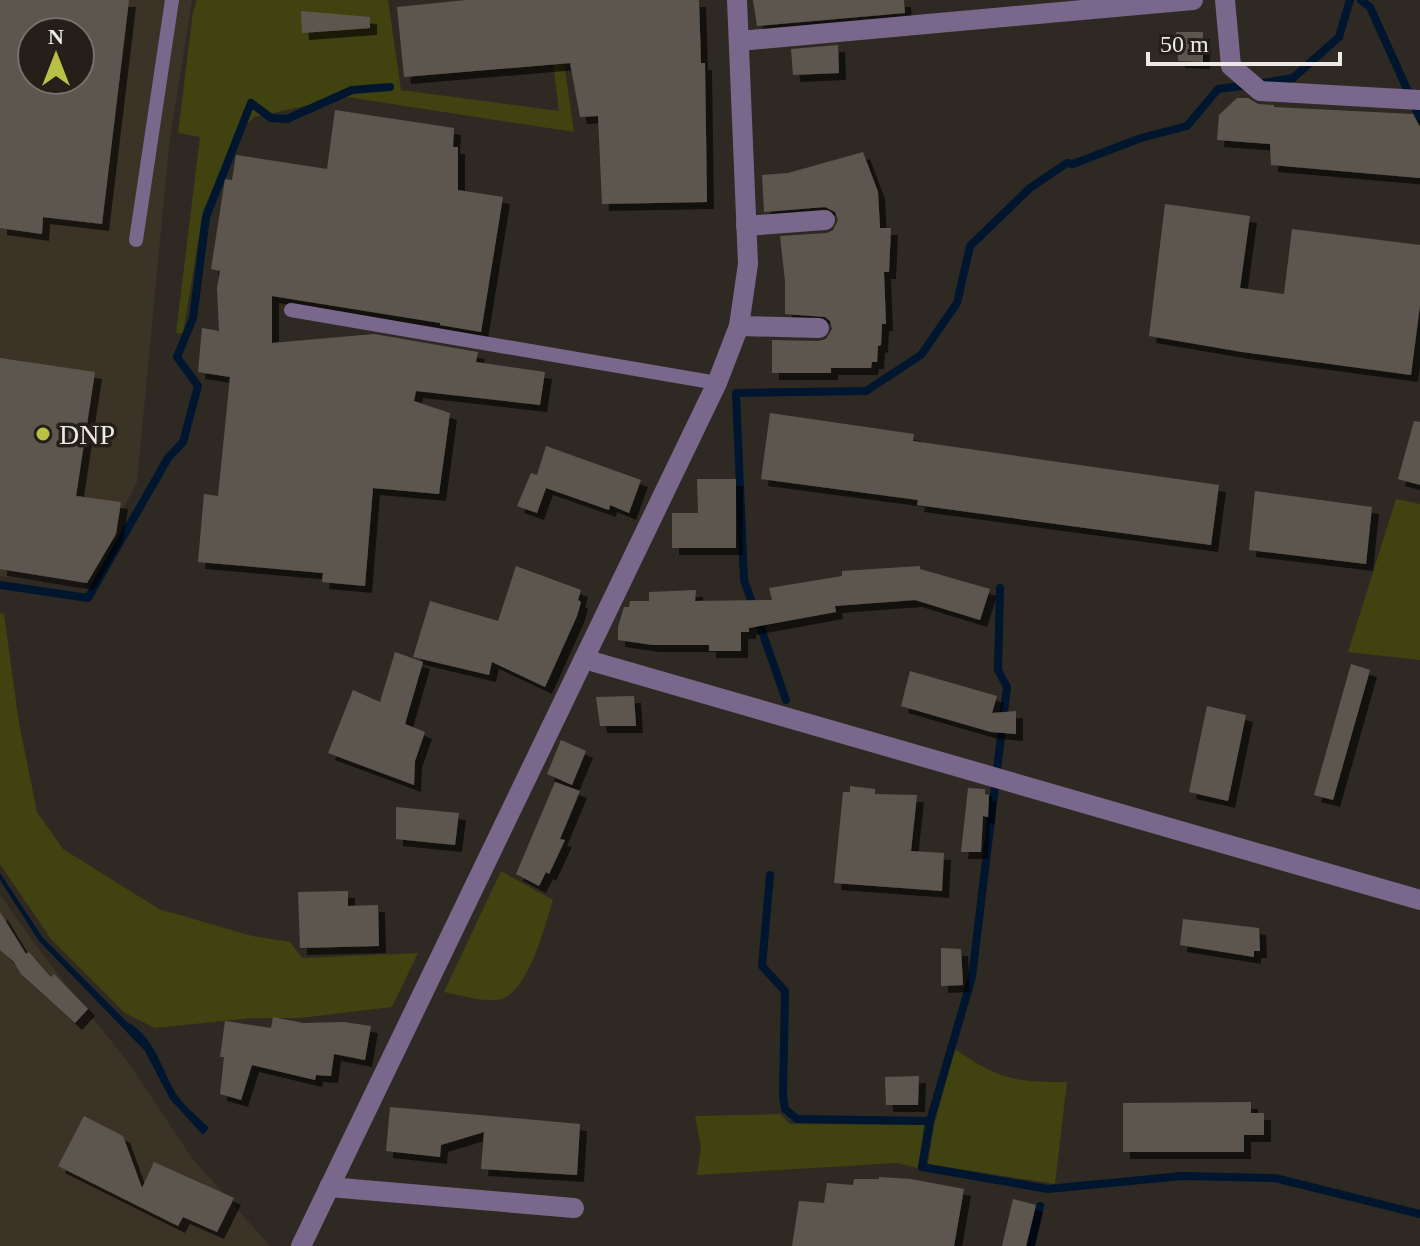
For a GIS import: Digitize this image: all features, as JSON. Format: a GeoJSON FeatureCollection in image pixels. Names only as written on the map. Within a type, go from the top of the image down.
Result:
{"type":"FeatureCollection","features":[{"type":"Feature","properties":{"kind":"street"},"geometry":{"type":"LineString","coordinates":[[301,1246],[717,383],[739,326],[748,264],[737,0]]}},
{"type":"Feature","properties":{"kind":"street"},"geometry":{"type":"LineString","coordinates":[[739,41],[1065,6],[1193,0]]}},
{"type":"Feature","properties":{"kind":"street"},"geometry":{"type":"LineString","coordinates":[[1225,0],[1231,66],[1260,91],[1420,100]]}},
{"type":"Feature","properties":{"kind":"street"},"geometry":{"type":"LineString","coordinates":[[746,226],[825,220]]}},
{"type":"Feature","properties":{"kind":"street"},"geometry":{"type":"LineString","coordinates":[[739,326],[819,328]]}},
{"type":"Feature","properties":{"kind":"street"},"geometry":{"type":"LineString","coordinates":[[584,659],[1420,900]]}},
{"type":"Feature","properties":{"kind":"street"},"geometry":{"type":"LineString","coordinates":[[329,1187],[574,1208]]}},
{"type":"Feature","properties":{"kind":"lane"},"geometry":{"type":"LineString","coordinates":[[136,240],[172,0]]}},
{"type":"Feature","properties":{"kind":"lane"},"geometry":{"type":"LineString","coordinates":[[291,310],[717,383]]}},
{"type":"Feature","properties":{"kind":"shaded area"},"geometry":{"type":"Polygon","coordinates":[[[0,0],[192,0],[169,145],[137,482],[83,587],[0,576],[0,0]]]}},
{"type":"Feature","properties":{"kind":"shaded area"},"geometry":{"type":"Polygon","coordinates":[[[197,0],[388,0],[401,90],[559,111],[545,0],[555,0],[574,132],[347,97],[254,117],[236,136],[203,211],[183,334],[176,333],[200,137],[178,133],[197,0]]]}},
{"type":"Feature","properties":{"kind":"shaded area"},"geometry":{"type":"Polygon","coordinates":[[[1396,499],[1420,504],[1420,660],[1348,652],[1396,499]]]}},
{"type":"Feature","properties":{"kind":"shaded area"},"geometry":{"type":"Polygon","coordinates":[[[0,613],[4,614],[19,723],[37,812],[63,849],[159,909],[252,936],[290,942],[302,958],[418,953],[392,1007],[300,1018],[253,1018],[155,1028],[125,1013],[51,939],[0,864],[0,613]]]}},
{"type":"Feature","properties":{"kind":"shaded area"},"geometry":{"type":"Polygon","coordinates":[[[501,871],[553,900],[533,959],[516,988],[506,997],[482,1000],[444,992],[501,871]]]}},
{"type":"Feature","properties":{"kind":"shaded area"},"geometry":{"type":"Polygon","coordinates":[[[0,895],[130,1065],[191,1157],[270,1246],[0,1246],[0,895]]]}},
{"type":"Feature","properties":{"kind":"shaded area"},"geometry":{"type":"Polygon","coordinates":[[[955,1049],[1008,1077],[1067,1082],[1055,1184],[928,1164],[934,1126],[955,1049]]]}},
{"type":"Feature","properties":{"kind":"shaded area"},"geometry":{"type":"Polygon","coordinates":[[[780,1114],[790,1124],[924,1125],[918,1168],[897,1163],[697,1175],[701,1147],[695,1116],[780,1114]]]}},
{"type":"Feature","properties":{"kind":"water"},"geometry":{"type":"Polygon","coordinates":[[[0,873],[43,938],[145,1036],[177,1095],[209,1128],[203,1135],[170,1099],[145,1051],[39,941],[0,880],[0,873]]]}},
{"type":"Feature","properties":{"kind":"building"},"geometry":{"type":"Polygon","coordinates":[[[0,0],[129,0],[102,224],[43,217],[42,234],[0,228],[0,0]]]}},
{"type":"Feature","properties":{"kind":"building"},"geometry":{"type":"Polygon","coordinates":[[[466,0],[699,0],[701,63],[705,63],[707,202],[602,204],[598,116],[580,117],[570,63],[404,77],[397,7],[466,0]]]}},
{"type":"Feature","properties":{"kind":"building"},"geometry":{"type":"Polygon","coordinates":[[[753,0],[904,0],[905,13],[757,26],[753,0]]]}},
{"type":"Feature","properties":{"kind":"building"},"geometry":{"type":"Polygon","coordinates":[[[301,11],[370,17],[370,28],[302,33],[301,11]]]}},
{"type":"Feature","properties":{"kind":"building"},"geometry":{"type":"Polygon","coordinates":[[[1176,32],[1203,32],[1203,62],[1178,61],[1176,32]]]}},
{"type":"Feature","properties":{"kind":"building"},"geometry":{"type":"Polygon","coordinates":[[[838,45],[839,73],[793,75],[791,49],[838,45]]]}},
{"type":"Feature","properties":{"kind":"building"},"geometry":{"type":"Polygon","coordinates":[[[1237,98],[1248,98],[1274,107],[1413,114],[1420,127],[1420,178],[1271,165],[1270,144],[1217,140],[1219,115],[1237,98]]]}},
{"type":"Feature","properties":{"kind":"building"},"geometry":{"type":"Polygon","coordinates":[[[335,110],[454,128],[453,147],[458,147],[458,190],[503,197],[481,332],[272,296],[272,343],[374,334],[478,352],[476,362],[545,372],[540,405],[416,391],[414,401],[450,413],[439,494],[373,488],[365,586],[322,582],[323,573],[198,562],[204,494],[218,496],[230,377],[198,372],[202,328],[219,331],[217,288],[220,271],[211,269],[225,179],[232,180],[236,155],[327,169],[335,110]]]}},
{"type":"Feature","properties":{"kind":"building"},"geometry":{"type":"Polygon","coordinates":[[[863,152],[878,192],[880,228],[891,228],[889,272],[884,272],[886,324],[882,324],[877,362],[872,362],[871,368],[831,368],[831,373],[772,373],[772,340],[819,341],[826,339],[832,329],[825,317],[785,314],[780,236],[827,233],[833,230],[838,220],[835,212],[825,207],[764,212],[762,175],[788,173],[863,152]]]}},
{"type":"Feature","properties":{"kind":"building"},"geometry":{"type":"Polygon","coordinates":[[[1165,204],[1250,216],[1240,288],[1284,294],[1292,229],[1420,245],[1420,305],[1411,375],[1149,336],[1165,204]]]}},
{"type":"Feature","properties":{"kind":"building","name":"DNP"},"geometry":{"type":"Polygon","coordinates":[[[0,358],[95,372],[76,496],[121,502],[116,534],[87,583],[0,569],[0,358]]]}},
{"type":"Feature","properties":{"kind":"building"},"geometry":{"type":"Polygon","coordinates":[[[770,413],[914,434],[913,441],[1219,485],[1211,545],[917,505],[918,500],[761,479],[770,413]]]}},
{"type":"Feature","properties":{"kind":"building"},"geometry":{"type":"Polygon","coordinates":[[[1414,421],[1420,422],[1420,485],[1398,479],[1414,421]]]}},
{"type":"Feature","properties":{"kind":"building"},"geometry":{"type":"Polygon","coordinates":[[[546,446],[641,480],[629,513],[610,505],[609,510],[546,488],[537,513],[517,506],[531,473],[537,475],[546,446]]]}},
{"type":"Feature","properties":{"kind":"building"},"geometry":{"type":"Polygon","coordinates":[[[697,479],[736,479],[736,548],[672,548],[672,513],[698,513],[697,479]]]}},
{"type":"Feature","properties":{"kind":"building"},"geometry":{"type":"Polygon","coordinates":[[[1255,491],[1372,507],[1366,564],[1249,550],[1255,491]]]}},
{"type":"Feature","properties":{"kind":"building"},"geometry":{"type":"Polygon","coordinates":[[[516,566],[581,590],[577,616],[545,687],[492,662],[489,675],[413,657],[430,601],[498,621],[516,566]]]}},
{"type":"Feature","properties":{"kind":"building"},"geometry":{"type":"Polygon","coordinates":[[[920,566],[920,569],[990,589],[980,620],[915,600],[835,606],[836,612],[749,628],[749,632],[741,632],[741,651],[709,651],[709,645],[653,645],[618,640],[624,607],[629,607],[630,601],[649,601],[649,592],[696,590],[695,601],[772,600],[769,588],[842,576],[842,571],[920,566]]]}},
{"type":"Feature","properties":{"kind":"building"},"geometry":{"type":"Polygon","coordinates":[[[395,652],[423,662],[405,724],[425,732],[415,761],[414,785],[328,753],[353,690],[380,702],[395,652]]]}},
{"type":"Feature","properties":{"kind":"building"},"geometry":{"type":"Polygon","coordinates":[[[1351,664],[1370,670],[1333,800],[1314,795],[1351,664]]]}},
{"type":"Feature","properties":{"kind":"building"},"geometry":{"type":"Polygon","coordinates":[[[910,671],[997,696],[992,713],[1016,711],[1016,734],[991,732],[901,706],[910,671]]]}},
{"type":"Feature","properties":{"kind":"building"},"geometry":{"type":"Polygon","coordinates":[[[634,696],[636,726],[600,726],[596,697],[634,696]]]}},
{"type":"Feature","properties":{"kind":"building"},"geometry":{"type":"Polygon","coordinates":[[[1207,706],[1246,715],[1228,801],[1189,792],[1207,706]]]}},
{"type":"Feature","properties":{"kind":"building"},"geometry":{"type":"Polygon","coordinates":[[[561,740],[586,751],[572,785],[547,774],[561,740]]]}},
{"type":"Feature","properties":{"kind":"building"},"geometry":{"type":"Polygon","coordinates":[[[555,782],[580,791],[560,839],[565,840],[549,874],[546,872],[539,886],[516,874],[555,782]]]}},
{"type":"Feature","properties":{"kind":"building"},"geometry":{"type":"Polygon","coordinates":[[[850,786],[875,789],[875,794],[917,795],[911,851],[944,853],[942,891],[834,883],[843,792],[850,792],[850,786]]]}},
{"type":"Feature","properties":{"kind":"building"},"geometry":{"type":"Polygon","coordinates":[[[968,788],[985,789],[985,794],[989,795],[988,817],[983,816],[981,852],[961,852],[968,788]]]}},
{"type":"Feature","properties":{"kind":"building"},"geometry":{"type":"Polygon","coordinates":[[[396,807],[459,813],[455,845],[396,839],[396,807]]]}},
{"type":"Feature","properties":{"kind":"building"},"geometry":{"type":"Polygon","coordinates":[[[348,891],[348,906],[378,905],[379,946],[300,948],[298,892],[348,891]]]}},
{"type":"Feature","properties":{"kind":"building"},"geometry":{"type":"Polygon","coordinates":[[[0,912],[26,954],[29,952],[51,977],[54,974],[88,1009],[75,1023],[21,974],[14,962],[0,950],[0,912]]]}},
{"type":"Feature","properties":{"kind":"building"},"geometry":{"type":"Polygon","coordinates":[[[1183,919],[1259,928],[1260,951],[1254,951],[1254,957],[1180,945],[1183,919]]]}},
{"type":"Feature","properties":{"kind":"building"},"geometry":{"type":"Polygon","coordinates":[[[941,948],[961,949],[963,985],[941,986],[941,948]]]}},
{"type":"Feature","properties":{"kind":"building"},"geometry":{"type":"Polygon","coordinates":[[[273,1017],[303,1023],[344,1022],[371,1026],[365,1060],[334,1054],[331,1076],[316,1075],[315,1080],[252,1065],[241,1100],[220,1094],[224,1057],[220,1057],[225,1021],[271,1028],[273,1017]]]}},
{"type":"Feature","properties":{"kind":"building"},"geometry":{"type":"Polygon","coordinates":[[[919,1076],[918,1105],[886,1105],[885,1077],[919,1076]]]}},
{"type":"Feature","properties":{"kind":"building"},"geometry":{"type":"Polygon","coordinates":[[[1251,1102],[1251,1113],[1264,1113],[1264,1135],[1244,1135],[1244,1152],[1123,1152],[1123,1103],[1251,1102]]]}},
{"type":"Feature","properties":{"kind":"building"},"geometry":{"type":"Polygon","coordinates":[[[390,1107],[580,1124],[577,1175],[481,1169],[484,1132],[441,1145],[440,1157],[386,1151],[390,1107]]]}},
{"type":"Feature","properties":{"kind":"building"},"geometry":{"type":"Polygon","coordinates":[[[84,1116],[123,1136],[142,1188],[154,1162],[234,1198],[217,1232],[183,1217],[178,1226],[58,1166],[84,1116]]]}},
{"type":"Feature","properties":{"kind":"building"},"geometry":{"type":"Polygon","coordinates":[[[854,1179],[911,1179],[964,1189],[954,1246],[792,1246],[799,1201],[824,1203],[827,1183],[853,1185],[854,1179]]]}},
{"type":"Feature","properties":{"kind":"building"},"geometry":{"type":"Polygon","coordinates":[[[1013,1199],[1036,1205],[1026,1246],[1002,1246],[1013,1199]]]}},
{"type":"Feature","properties":{"kind":"waterway"},"geometry":{"type":"LineString","coordinates":[[1263,83],[1293,78],[1339,37],[1350,0]]}},
{"type":"Feature","properties":{"kind":"waterway"},"geometry":{"type":"LineString","coordinates":[[1361,0],[1370,7],[1420,118]]}},
{"type":"Feature","properties":{"kind":"waterway"},"geometry":{"type":"LineString","coordinates":[[786,700],[744,580],[736,393],[866,391],[921,355],[957,303],[970,246],[1030,188],[1067,163],[1073,164],[1141,138],[1187,126],[1218,89],[1249,85]]}},
{"type":"Feature","properties":{"kind":"waterway"},"geometry":{"type":"LineString","coordinates":[[0,585],[88,598],[168,458],[183,442],[198,386],[177,357],[193,318],[206,217],[251,103],[271,118],[287,119],[352,90],[390,87]]}},
{"type":"Feature","properties":{"kind":"waterway"},"geometry":{"type":"LineString","coordinates":[[930,1121],[972,977],[1007,687],[998,670],[1000,588]]}},
{"type":"Feature","properties":{"kind":"waterway"},"geometry":{"type":"LineString","coordinates":[[770,875],[762,966],[785,991],[783,1096],[785,1109],[797,1119],[930,1121],[922,1167],[1048,1189],[1182,1176],[1275,1178],[1420,1214]]}},
{"type":"Feature","properties":{"kind":"waterway"},"geometry":{"type":"LineString","coordinates":[[1031,1246],[1040,1206]]}},
{"type":"Feature","properties":{"kind":"place","name":"DNP"},"geometry":{"type":"Point","coordinates":[43,434]}}]}
